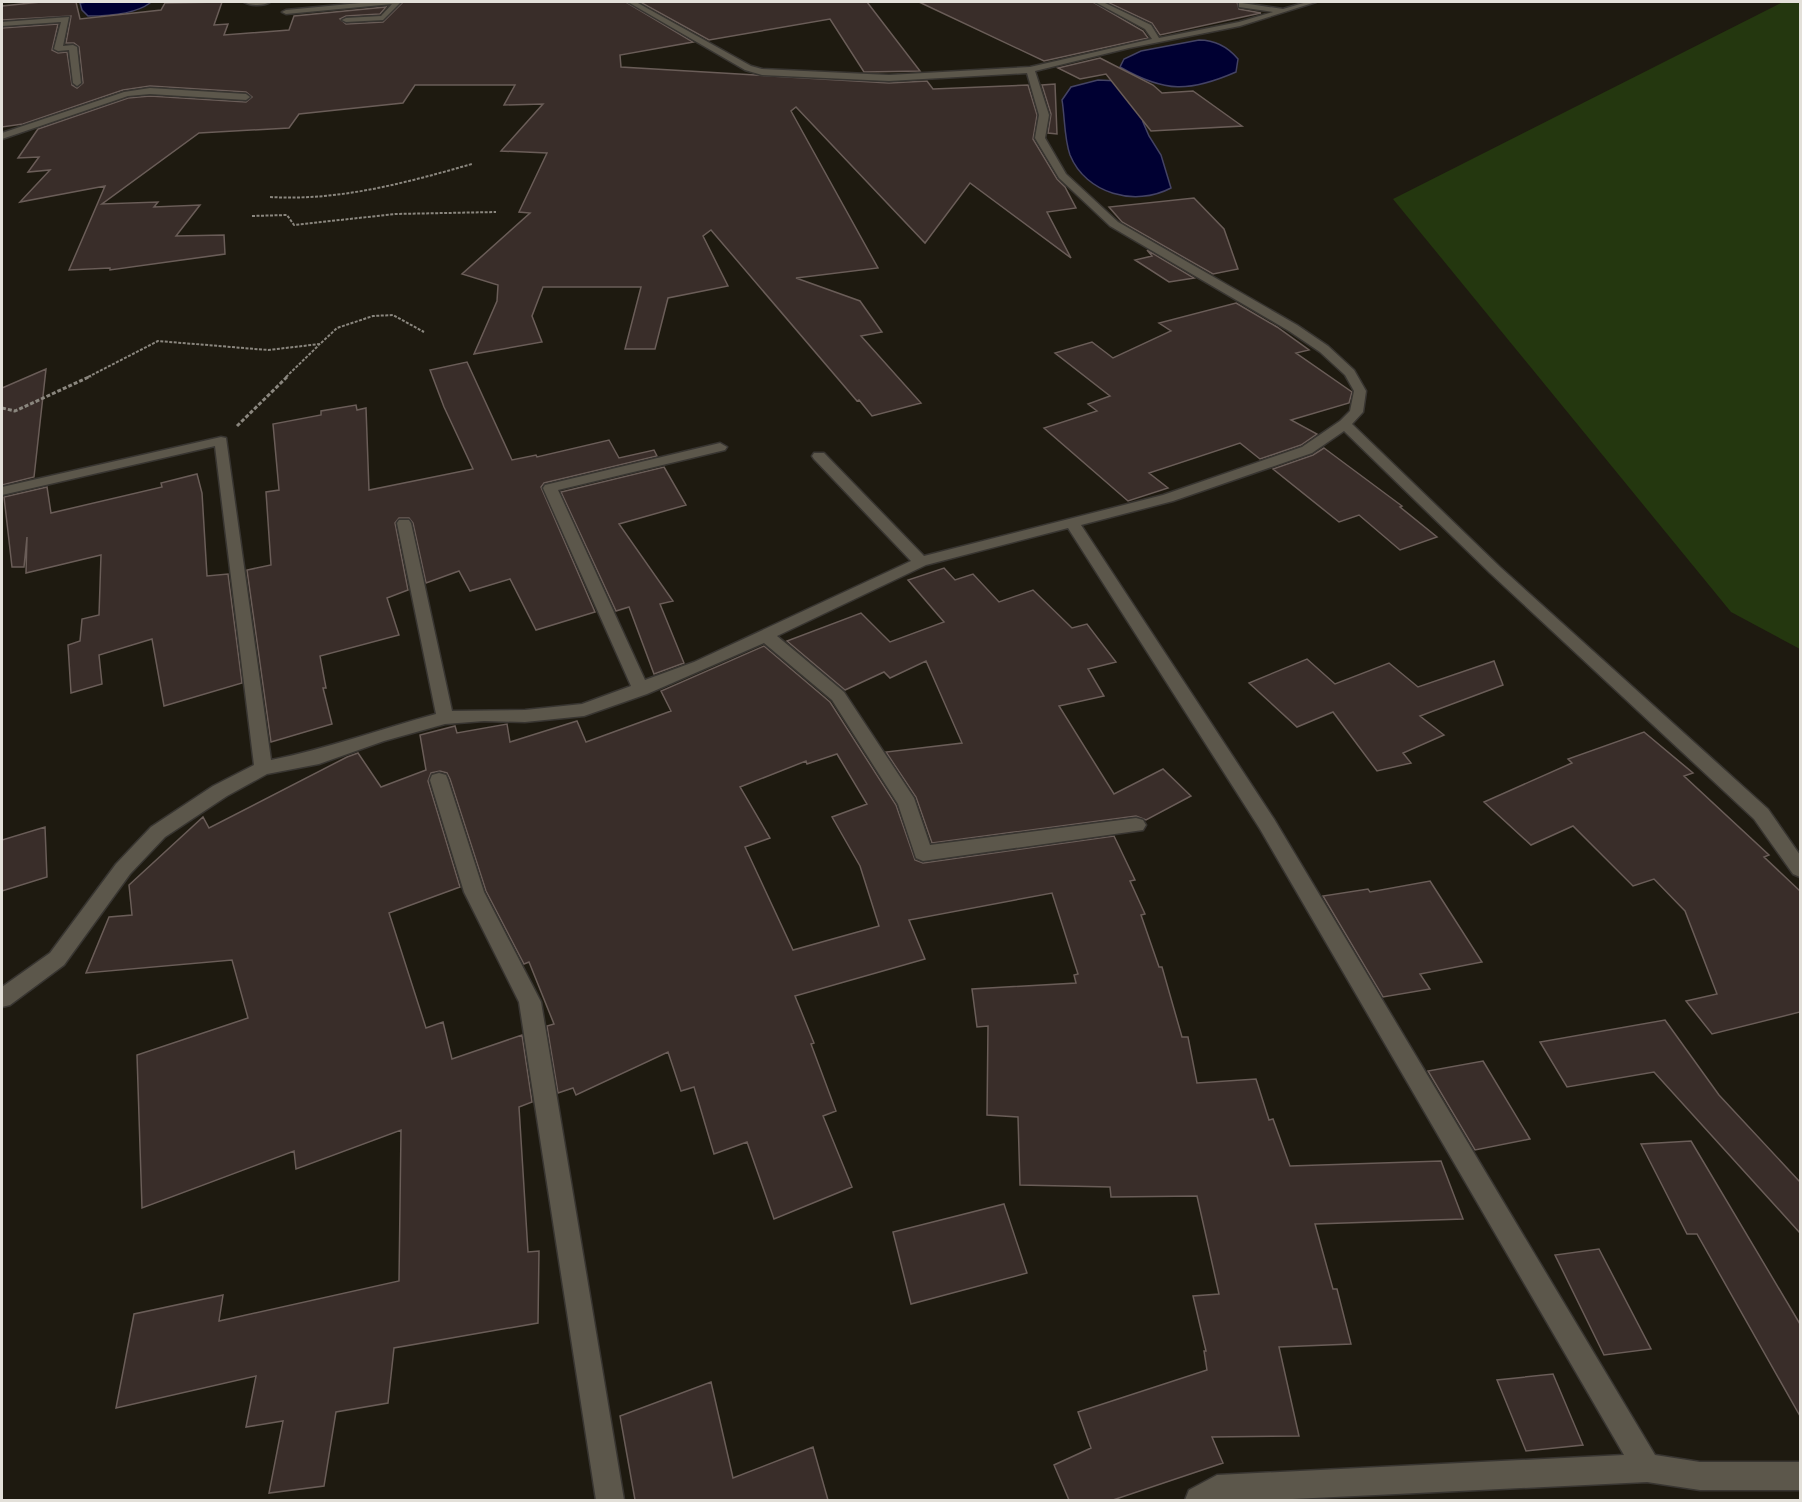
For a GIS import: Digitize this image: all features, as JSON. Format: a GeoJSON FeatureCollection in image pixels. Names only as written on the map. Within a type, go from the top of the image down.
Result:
{"type":"FeatureCollection","features":[{"type":"Feature","properties":{"kind":"street"},"geometry":{"type":"LineString","coordinates":[[248,2],[266,2]]}},
{"type":"Feature","properties":{"kind":"street"},"geometry":{"type":"LineString","coordinates":[[286,12],[389,2]]}},
{"type":"Feature","properties":{"kind":"street"},"geometry":{"type":"LineString","coordinates":[[346,20],[383,18],[398,2]]}},
{"type":"Feature","properties":{"kind":"street"},"geometry":{"type":"LineString","coordinates":[[631,2],[748,68],[762,72],[889,78],[1030,70],[1157,40],[1240,24],[1313,2]]}},
{"type":"Feature","properties":{"kind":"street"},"geometry":{"type":"LineString","coordinates":[[1098,2],[1148,27],[1157,40]]}},
{"type":"Feature","properties":{"kind":"street"},"geometry":{"type":"LineString","coordinates":[[1242,5],[1285,12]]}},
{"type":"Feature","properties":{"kind":"street"},"geometry":{"type":"LineString","coordinates":[[2,24],[66,19],[58,49],[73,47],[77,83]]}},
{"type":"Feature","properties":{"kind":"street"},"geometry":{"type":"LineString","coordinates":[[2,998],[57,959],[123,869],[158,832],[220,791],[263,768],[319,757],[379,736],[445,718],[484,715],[525,716],[584,710],[700,666],[869,584],[921,562],[1168,498],[1307,450],[1345,424],[1356,412],[1360,391],[1350,373],[1324,349],[1259,307],[1114,224],[1062,176],[1040,138],[1044,115],[1030,70]]}},
{"type":"Feature","properties":{"kind":"street"},"geometry":{"type":"LineString","coordinates":[[2,136],[127,94],[150,91],[246,97]]}},
{"type":"Feature","properties":{"kind":"street"},"geometry":{"type":"LineString","coordinates":[[1345,424],[1495,570],[1761,814],[1800,869]]}},
{"type":"Feature","properties":{"kind":"street"},"geometry":{"type":"LineString","coordinates":[[2,491],[221,441],[263,768]]}},
{"type":"Feature","properties":{"kind":"street"},"geometry":{"type":"LineString","coordinates":[[641,690],[550,488],[720,447]]}},
{"type":"Feature","properties":{"kind":"street"},"geometry":{"type":"LineString","coordinates":[[819,456],[921,562]]}},
{"type":"Feature","properties":{"kind":"street"},"geometry":{"type":"LineString","coordinates":[[404,523],[445,718]]}},
{"type":"Feature","properties":{"kind":"street"},"geometry":{"type":"LineString","coordinates":[[1072,523],[1267,824],[1647,1468]]}},
{"type":"Feature","properties":{"kind":"street"},"geometry":{"type":"LineString","coordinates":[[765,635],[838,696],[907,803],[923,853],[1136,825]]}},
{"type":"Feature","properties":{"kind":"street"},"geometry":{"type":"LineString","coordinates":[[439,780],[474,892],[530,1002],[610,1500]]}},
{"type":"Feature","properties":{"kind":"street"},"geometry":{"type":"LineString","coordinates":[[1199,1500],[1217,1490],[1647,1468],[1700,1476],[1800,1476]]}},
{"type":"Feature","properties":{"kind":"path"},"geometry":{"type":"LineString","coordinates":[[270,197],[298,200],[388,188],[472,164]]}},
{"type":"Feature","properties":{"kind":"path"},"geometry":{"type":"LineString","coordinates":[[252,216],[287,215],[294,225],[395,214],[496,212]]}},
{"type":"Feature","properties":{"kind":"path"},"geometry":{"type":"LineString","coordinates":[[221,441],[337,328],[373,316],[393,315],[424,332]]}},
{"type":"Feature","properties":{"kind":"path"},"geometry":{"type":"LineString","coordinates":[[2,408],[15,411],[36,402],[158,341],[268,350],[320,344]]}},
{"type":"Feature","properties":{"kind":"green space"},"geometry":{"type":"Polygon","coordinates":[[[1783,2],[1800,2],[1800,649],[1731,612],[1393,199],[1783,2]]]}},
{"type":"Feature","properties":{"kind":"shaded area"},"geometry":{"type":"Polygon","coordinates":[[[80,3],[150,3],[128,12],[88,16],[82,10],[80,3]]]}},
{"type":"Feature","properties":{"kind":"shaded area"},"geometry":{"type":"Polygon","coordinates":[[[1199,40],[1216,43],[1230,51],[1238,59],[1236,72],[1205,83],[1178,87],[1151,82],[1120,67],[1124,59],[1141,51],[1199,40]]]}},
{"type":"Feature","properties":{"kind":"shaded area"},"geometry":{"type":"Polygon","coordinates":[[[1098,80],[1120,81],[1140,105],[1143,122],[1161,155],[1171,188],[1157,194],[1127,196],[1099,188],[1077,168],[1068,148],[1062,100],[1071,87],[1098,80]]]}},
{"type":"Feature","properties":{"kind":"building"},"geometry":{"type":"Polygon","coordinates":[[[41,2],[76,2],[80,19],[161,10],[165,3],[222,2],[214,25],[228,24],[224,35],[289,30],[294,16],[386,7],[380,14],[346,16],[340,19],[346,24],[383,22],[403,2],[626,2],[693,42],[620,55],[621,67],[889,83],[927,81],[933,89],[1028,85],[1037,115],[1033,139],[1076,208],[1047,212],[1071,258],[970,183],[925,243],[796,107],[791,111],[878,268],[796,278],[860,301],[882,332],[861,336],[921,403],[872,416],[711,230],[703,236],[728,286],[668,298],[655,349],[625,349],[641,287],[543,287],[532,316],[542,342],[474,354],[497,301],[498,285],[462,274],[530,213],[519,212],[547,153],[501,151],[543,104],[504,105],[515,85],[415,85],[403,103],[299,114],[289,128],[199,133],[102,204],[158,202],[154,207],[200,205],[176,236],[224,235],[225,254],[110,270],[110,268],[69,270],[105,186],[20,202],[50,170],[28,172],[39,157],[18,158],[38,129],[128,98],[150,96],[246,102],[252,97],[246,92],[150,86],[123,90],[23,124],[2,127],[2,28],[58,24],[52,50],[58,53],[67,52],[72,85],[77,88],[83,83],[79,47],[74,43],[66,43],[71,16],[2,20],[2,6],[41,2]]]}},
{"type":"Feature","properties":{"kind":"building"},"geometry":{"type":"Polygon","coordinates":[[[640,2],[867,2],[920,71],[864,72],[830,19],[709,40],[640,2]]]}},
{"type":"Feature","properties":{"kind":"building"},"geometry":{"type":"Polygon","coordinates":[[[919,2],[1093,2],[1143,31],[1148,38],[1044,61],[919,2]]]}},
{"type":"Feature","properties":{"kind":"building"},"geometry":{"type":"Polygon","coordinates":[[[1107,2],[1237,2],[1239,9],[1261,13],[1160,35],[1152,23],[1107,2]]]}},
{"type":"Feature","properties":{"kind":"building"},"geometry":{"type":"Polygon","coordinates":[[[1100,58],[1153,85],[1162,93],[1193,91],[1242,126],[1151,131],[1106,74],[1080,79],[1058,68],[1100,58]]]}},
{"type":"Feature","properties":{"kind":"building"},"geometry":{"type":"Polygon","coordinates":[[[1055,84],[1057,134],[1048,133],[1051,114],[1042,85],[1055,84]]]}},
{"type":"Feature","properties":{"kind":"building"},"geometry":{"type":"Polygon","coordinates":[[[1194,198],[1224,229],[1238,269],[1213,274],[1122,222],[1109,207],[1194,198]]]}},
{"type":"Feature","properties":{"kind":"building"},"geometry":{"type":"Polygon","coordinates":[[[1147,250],[1194,278],[1169,282],[1135,260],[1152,256],[1147,250]]]}},
{"type":"Feature","properties":{"kind":"building"},"geometry":{"type":"Polygon","coordinates":[[[1236,303],[1277,327],[1309,350],[1296,353],[1352,392],[1349,403],[1291,420],[1317,434],[1301,445],[1260,459],[1240,443],[1149,473],[1168,488],[1128,501],[1044,428],[1097,411],[1088,404],[1110,396],[1055,353],[1092,342],[1113,358],[1171,331],[1159,323],[1236,303]]]}},
{"type":"Feature","properties":{"kind":"building"},"geometry":{"type":"Polygon","coordinates":[[[467,362],[512,460],[536,455],[537,457],[609,440],[619,458],[654,450],[657,456],[544,483],[541,487],[595,612],[536,630],[510,579],[470,591],[459,571],[426,583],[413,523],[409,518],[399,518],[395,523],[408,590],[387,598],[399,635],[320,656],[326,688],[323,688],[332,724],[271,742],[247,570],[271,565],[266,492],[279,490],[273,424],[321,415],[321,411],[356,405],[357,410],[366,408],[369,490],[473,469],[444,407],[430,370],[467,362]]]}},
{"type":"Feature","properties":{"kind":"building"},"geometry":{"type":"Polygon","coordinates":[[[46,369],[34,477],[2,485],[2,388],[46,369]]]}},
{"type":"Feature","properties":{"kind":"building"},"geometry":{"type":"Polygon","coordinates":[[[1324,448],[1402,506],[1400,507],[1437,537],[1400,550],[1359,515],[1339,522],[1273,469],[1313,455],[1324,448]]]}},
{"type":"Feature","properties":{"kind":"building"},"geometry":{"type":"Polygon","coordinates":[[[664,467],[686,505],[619,524],[673,601],[660,604],[684,663],[654,674],[629,607],[616,611],[561,492],[664,467]]]}},
{"type":"Feature","properties":{"kind":"building"},"geometry":{"type":"Polygon","coordinates":[[[197,474],[202,493],[207,576],[228,574],[242,683],[164,706],[152,639],[99,655],[102,684],[71,693],[68,645],[80,641],[82,619],[99,615],[101,555],[26,573],[27,537],[24,567],[12,567],[4,497],[47,487],[51,513],[162,487],[161,483],[197,474]]]}},
{"type":"Feature","properties":{"kind":"building"},"geometry":{"type":"Polygon","coordinates":[[[944,568],[955,580],[973,574],[999,602],[1033,590],[1072,628],[1087,624],[1116,662],[1088,669],[1104,696],[1059,706],[1114,794],[1163,769],[1191,796],[1146,820],[1136,816],[932,843],[916,797],[886,752],[962,743],[926,661],[890,678],[884,672],[845,690],[787,641],[861,613],[890,642],[944,622],[908,580],[944,568]]]}},
{"type":"Feature","properties":{"kind":"building"},"geometry":{"type":"Polygon","coordinates":[[[764,646],[830,702],[896,805],[915,860],[923,863],[1114,836],[1135,880],[1130,881],[1145,914],[1141,915],[1159,967],[1162,967],[1182,1037],[1188,1037],[1197,1083],[1256,1079],[1269,1120],[1273,1119],[1290,1166],[1441,1161],[1463,1219],[1315,1224],[1333,1289],[1337,1289],[1351,1344],[1279,1347],[1299,1436],[1212,1437],[1223,1463],[1113,1500],[1069,1500],[1054,1465],[1091,1448],[1078,1412],[1207,1370],[1204,1351],[1206,1351],[1193,1296],[1219,1294],[1197,1196],[1111,1197],[1110,1187],[1020,1185],[1018,1117],[987,1115],[988,1026],[977,1027],[972,989],[1076,983],[1074,975],[1078,974],[1052,893],[909,920],[925,959],[795,996],[814,1043],[811,1044],[836,1111],[823,1116],[852,1187],[774,1219],[747,1142],[714,1154],[694,1087],[681,1091],[668,1052],[576,1095],[573,1088],[558,1093],[547,1026],[554,1024],[529,962],[524,964],[486,891],[450,779],[447,773],[440,771],[431,773],[428,781],[460,887],[389,913],[426,1028],[443,1022],[452,1059],[522,1035],[532,1102],[519,1107],[528,1252],[539,1251],[538,1323],[394,1348],[388,1403],[336,1412],[324,1486],[269,1493],[283,1421],[246,1427],[256,1376],[116,1408],[134,1314],[223,1295],[219,1321],[399,1281],[401,1130],[296,1169],[294,1151],[142,1208],[137,1055],[248,1018],[232,960],[86,973],[109,917],[132,915],[129,885],[203,817],[209,828],[347,757],[358,753],[381,787],[426,770],[420,735],[455,726],[457,733],[507,724],[510,742],[577,721],[586,742],[671,711],[661,691],[764,646]],[[837,754],[807,764],[806,761],[740,787],[770,838],[745,847],[793,950],[879,926],[860,866],[832,817],[867,804],[837,754]]]}},
{"type":"Feature","properties":{"kind":"building"},"geometry":{"type":"Polygon","coordinates":[[[1307,659],[1335,684],[1389,663],[1418,687],[1494,661],[1503,685],[1420,716],[1444,735],[1403,753],[1411,763],[1377,771],[1333,712],[1297,727],[1249,683],[1307,659]]]}},
{"type":"Feature","properties":{"kind":"building"},"geometry":{"type":"Polygon","coordinates":[[[1644,732],[1693,773],[1684,776],[1769,855],[1764,857],[1800,891],[1800,1012],[1712,1034],[1686,1001],[1717,994],[1685,911],[1654,879],[1633,886],[1573,826],[1531,845],[1484,802],[1572,763],[1568,759],[1644,732]]]}},
{"type":"Feature","properties":{"kind":"building"},"geometry":{"type":"Polygon","coordinates":[[[45,827],[47,877],[2,891],[2,840],[45,827]]]}},
{"type":"Feature","properties":{"kind":"building"},"geometry":{"type":"Polygon","coordinates":[[[1430,881],[1482,962],[1420,974],[1430,989],[1383,997],[1323,896],[1368,889],[1370,892],[1430,881]]]}},
{"type":"Feature","properties":{"kind":"building"},"geometry":{"type":"Polygon","coordinates":[[[1665,1020],[1719,1095],[1800,1182],[1800,1233],[1654,1072],[1567,1087],[1540,1042],[1665,1020]]]}},
{"type":"Feature","properties":{"kind":"building"},"geometry":{"type":"Polygon","coordinates":[[[1483,1061],[1530,1139],[1475,1150],[1428,1071],[1483,1061]]]}},
{"type":"Feature","properties":{"kind":"building"},"geometry":{"type":"Polygon","coordinates":[[[1691,1141],[1800,1324],[1800,1416],[1697,1234],[1687,1234],[1641,1144],[1691,1141]]]}},
{"type":"Feature","properties":{"kind":"building"},"geometry":{"type":"Polygon","coordinates":[[[1004,1204],[1027,1273],[911,1304],[893,1232],[1004,1204]]]}},
{"type":"Feature","properties":{"kind":"building"},"geometry":{"type":"Polygon","coordinates":[[[1599,1249],[1651,1349],[1604,1355],[1555,1255],[1599,1249]]]}},
{"type":"Feature","properties":{"kind":"building"},"geometry":{"type":"Polygon","coordinates":[[[1553,1374],[1583,1445],[1526,1451],[1497,1380],[1553,1374]]]}},
{"type":"Feature","properties":{"kind":"building"},"geometry":{"type":"Polygon","coordinates":[[[711,1382],[733,1478],[813,1447],[828,1500],[635,1500],[620,1416],[711,1382]]]}}]}
